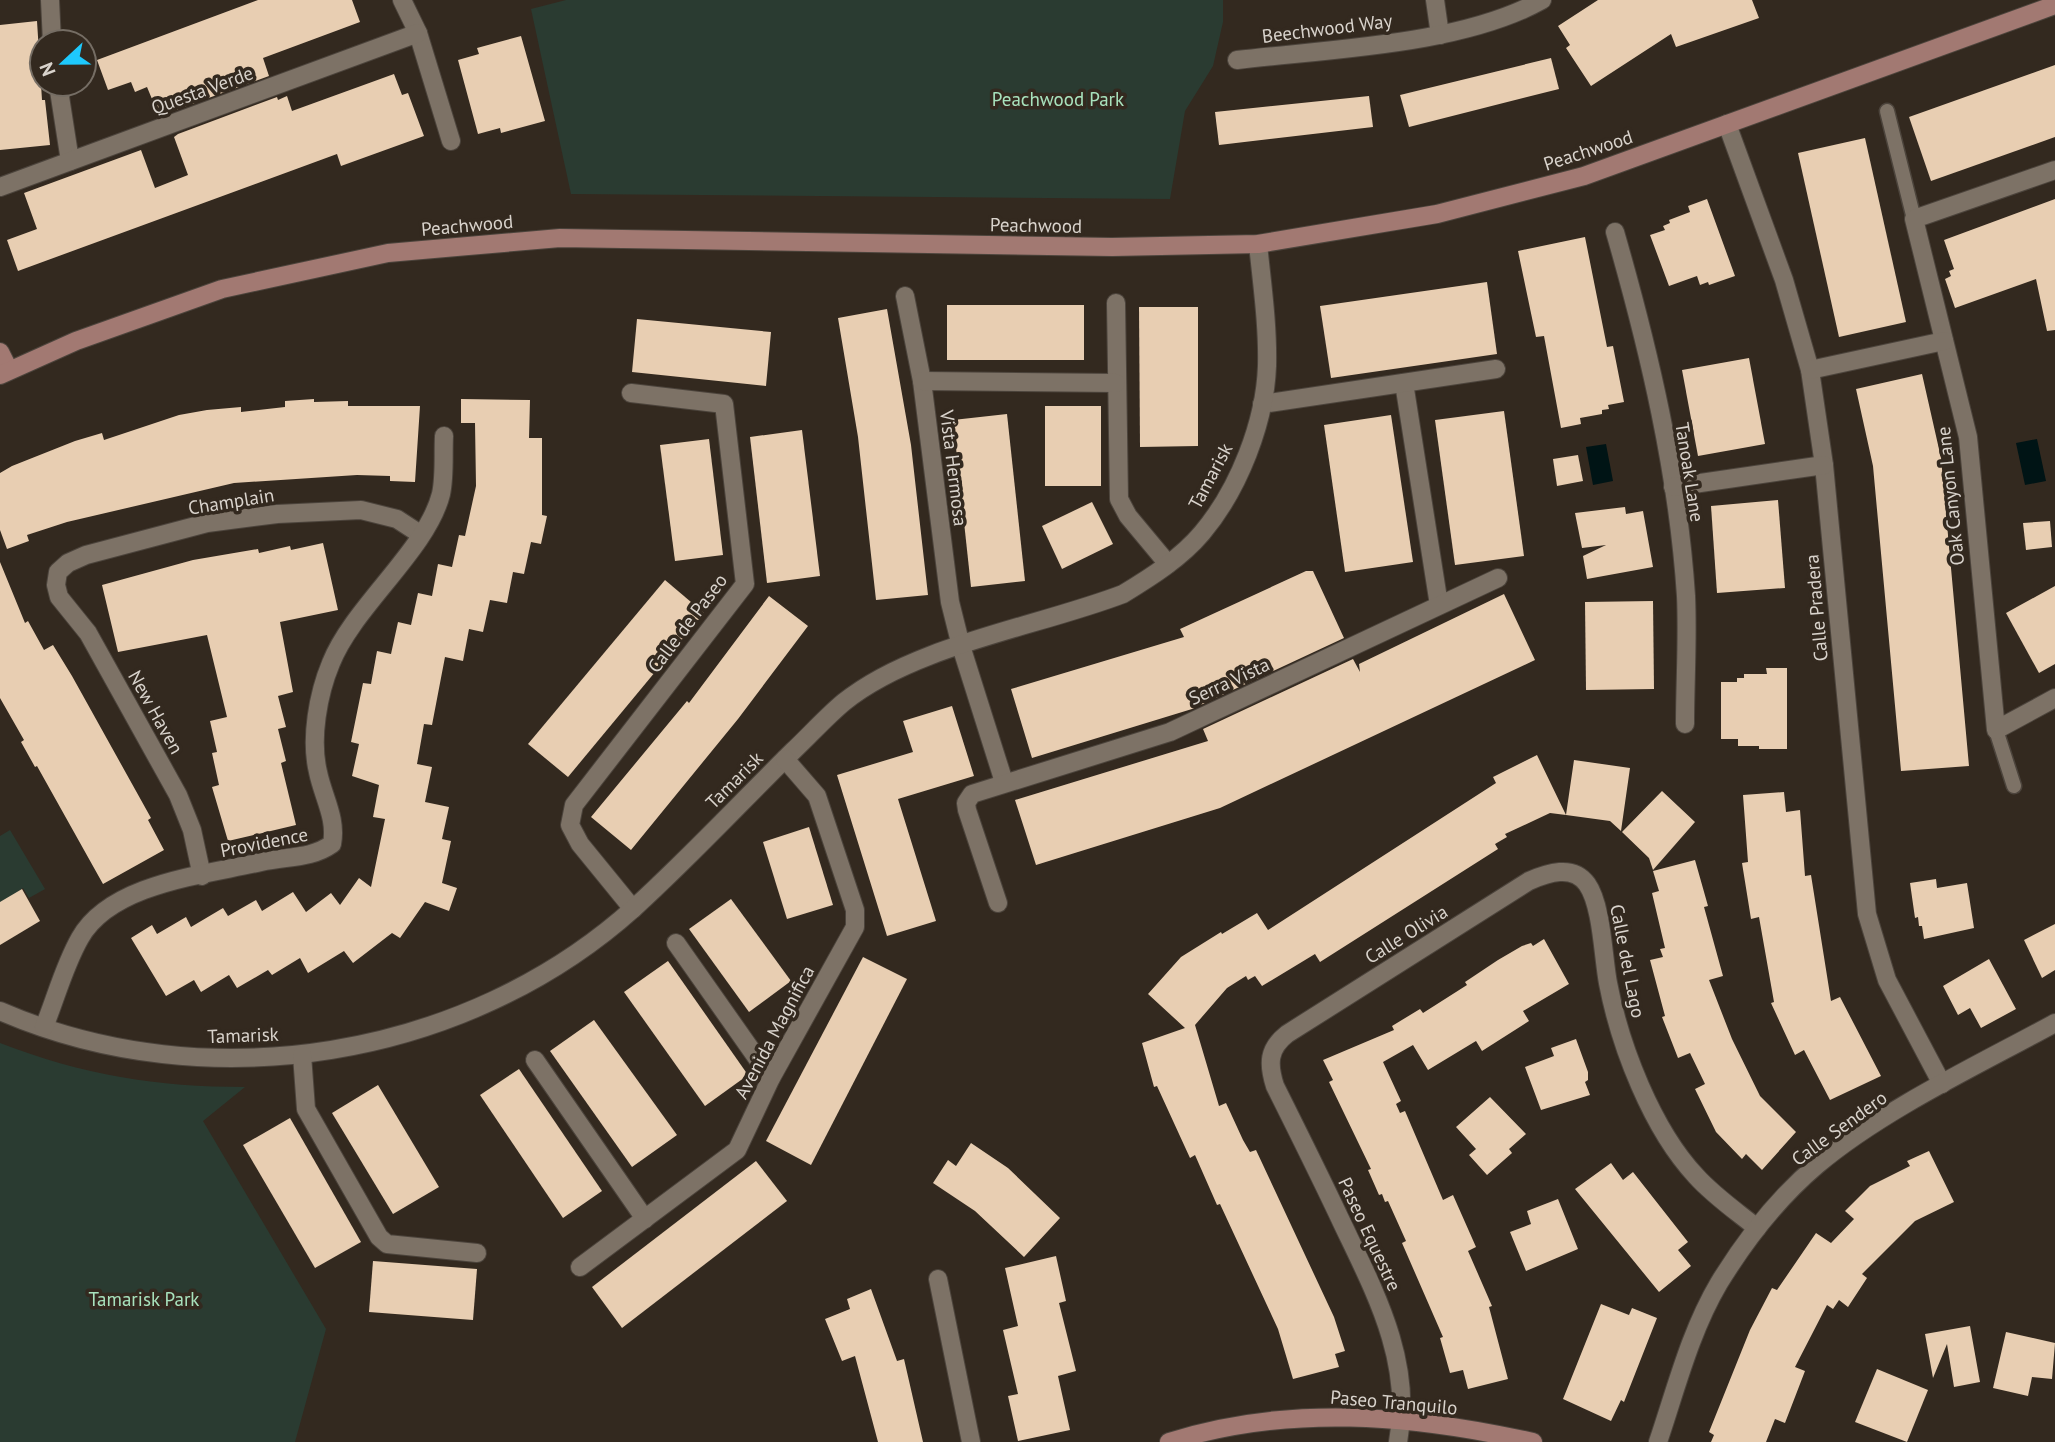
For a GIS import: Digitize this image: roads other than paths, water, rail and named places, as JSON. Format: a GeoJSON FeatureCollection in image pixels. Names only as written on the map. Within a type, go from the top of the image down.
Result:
{"type":"FeatureCollection","features":[{"type":"Feature","properties":{"kind":"street"},"geometry":{"type":"LineString","coordinates":[[50,0],[51,28]]}},
{"type":"Feature","properties":{"kind":"street"},"geometry":{"type":"LineString","coordinates":[[402,0],[418,33],[451,141]]}},
{"type":"Feature","properties":{"kind":"street"},"geometry":{"type":"LineString","coordinates":[[1435,0],[1440,35]]}},
{"type":"Feature","properties":{"kind":"street","name":"Beechwood Way"},"geometry":{"type":"LineString","coordinates":[[1237,60],[1440,35],[1519,13],[1542,0]]}},
{"type":"Feature","properties":{"kind":"street","name":"Peachwood"},"geometry":{"type":"LineString","coordinates":[[4,372],[76,341],[222,289],[388,253],[414,250],[560,238],[1112,247],[1258,244],[1437,214],[1584,176],[2055,5]]}},
{"type":"Feature","properties":{"kind":"street","name":"Questa Verde"},"geometry":{"type":"LineString","coordinates":[[0,187],[418,33]]}},
{"type":"Feature","properties":{"kind":"street"},"geometry":{"type":"LineString","coordinates":[[60,98],[70,161]]}},
{"type":"Feature","properties":{"kind":"street","name":"Calle Pradera"},"geometry":{"type":"LineString","coordinates":[[1727,124],[1784,280],[1810,370],[1824,466],[1867,914],[1887,980],[1942,1084]]}},
{"type":"Feature","properties":{"kind":"street"},"geometry":{"type":"LineString","coordinates":[[1914,219],[2055,170]]}},
{"type":"Feature","properties":{"kind":"street","name":"Oak Canyon Lane"},"geometry":{"type":"LineString","coordinates":[[1914,219],[1968,437],[1996,730]]}},
{"type":"Feature","properties":{"kind":"street","name":"Tanoak Lane"},"geometry":{"type":"LineString","coordinates":[[1615,232],[1642,326],[1673,487],[1686,597],[1685,724]]}},
{"type":"Feature","properties":{"kind":"street","name":"Tamarisk"},"geometry":{"type":"LineString","coordinates":[[0,1011],[44,1027],[124,1049],[204,1058],[302,1055],[347,1048],[457,1017],[513,992],[575,954],[633,909],[845,701],[899,670],[961,646],[1122,594],[1168,564],[1202,533],[1226,496],[1250,443],[1262,404],[1267,368],[1258,244]]}},
{"type":"Feature","properties":{"kind":"street","name":"Vista Hermosa"},"geometry":{"type":"LineString","coordinates":[[905,296],[922,381],[950,601],[961,646],[1004,782]]}},
{"type":"Feature","properties":{"kind":"street"},"geometry":{"type":"LineString","coordinates":[[1116,303],[1119,499],[1128,516],[1168,564]]}},
{"type":"Feature","properties":{"kind":"street"},"geometry":{"type":"LineString","coordinates":[[1810,370],[1944,341]]}},
{"type":"Feature","properties":{"kind":"street"},"geometry":{"type":"LineString","coordinates":[[0,352],[4,372]]}},
{"type":"Feature","properties":{"kind":"street"},"geometry":{"type":"LineString","coordinates":[[1262,404],[1496,369]]}},
{"type":"Feature","properties":{"kind":"street"},"geometry":{"type":"LineString","coordinates":[[922,381],[1116,383]]}},
{"type":"Feature","properties":{"kind":"street"},"geometry":{"type":"LineString","coordinates":[[1404,383],[1439,605]]}},
{"type":"Feature","properties":{"kind":"street","name":"Calle de Paseo"},"geometry":{"type":"LineString","coordinates":[[631,393],[724,404],[745,584],[573,805],[570,825],[580,844],[633,909]]}},
{"type":"Feature","properties":{"kind":"street","name":"Providence"},"geometry":{"type":"LineString","coordinates":[[44,1027],[81,935],[117,900],[135,893],[280,858],[318,854],[332,844],[335,828],[317,770],[315,731],[323,689],[331,662],[347,634],[420,534],[441,493],[444,436]]}},
{"type":"Feature","properties":{"kind":"street"},"geometry":{"type":"LineString","coordinates":[[1673,487],[1824,466]]}},
{"type":"Feature","properties":{"kind":"street","name":"Champlain"},"geometry":{"type":"LineString","coordinates":[[57,579],[68,563],[86,555],[242,517],[361,510],[397,519],[420,534]]}},
{"type":"Feature","properties":{"kind":"street","name":"Serra Vista"},"geometry":{"type":"LineString","coordinates":[[998,903],[967,810],[969,798],[977,791],[1170,732],[1497,578]]}},
{"type":"Feature","properties":{"kind":"street","name":"New Haven"},"geometry":{"type":"LineString","coordinates":[[57,579],[59,597],[88,633],[178,795],[192,830],[202,876]]}},
{"type":"Feature","properties":{"kind":"street"},"geometry":{"type":"LineString","coordinates":[[1996,730],[2055,698]]}},
{"type":"Feature","properties":{"kind":"street","name":"Avenida Magnifica"},"geometry":{"type":"LineString","coordinates":[[580,1267],[737,1150],[771,1078],[855,927],[855,910],[817,796],[785,759]]}},
{"type":"Feature","properties":{"kind":"street","name":"Calle Olivia"},"geometry":{"type":"LineString","coordinates":[[1272,1052],[1287,1034],[1529,881],[1558,871],[1574,873]]}},
{"type":"Feature","properties":{"kind":"street","name":"Calle del Lago"},"geometry":{"type":"LineString","coordinates":[[1574,873],[1587,883],[1595,903],[1611,1000],[1642,1088],[1693,1174],[1710,1192],[1757,1228]]}},
{"type":"Feature","properties":{"kind":"street"},"geometry":{"type":"LineString","coordinates":[[676,943],[771,1078]]}},
{"type":"Feature","properties":{"kind":"street","name":"Calle Sendero"},"geometry":{"type":"LineString","coordinates":[[1658,1442],[1690,1345],[1718,1285],[1757,1228],[1819,1163],[1942,1084],[2055,1023]]}},
{"type":"Feature","properties":{"kind":"street","name":"Paseo Equestre"},"geometry":{"type":"LineString","coordinates":[[1272,1052],[1270,1069],[1275,1086],[1388,1322],[1400,1373],[1402,1421],[1398,1442]]}},
{"type":"Feature","properties":{"kind":"street"},"geometry":{"type":"LineString","coordinates":[[302,1055],[306,1109],[379,1237],[387,1244],[477,1253]]}},
{"type":"Feature","properties":{"kind":"street"},"geometry":{"type":"LineString","coordinates":[[535,1060],[645,1219]]}},
{"type":"Feature","properties":{"kind":"street"},"geometry":{"type":"LineString","coordinates":[[938,1279],[971,1442]]}},
{"type":"Feature","properties":{"kind":"street","name":"Paseo Tranquilo"},"geometry":{"type":"LineString","coordinates":[[1169,1442],[1262,1420],[1345,1416],[1402,1421],[1533,1442]]}},
{"type":"Feature","properties":{"kind":"lane"},"geometry":{"type":"LineString","coordinates":[[1887,111],[1914,219]]}},
{"type":"Feature","properties":{"kind":"lane"},"geometry":{"type":"LineString","coordinates":[[1996,730],[2014,786]]}},
{"type":"Feature","properties":{"kind":"park label","name":"Peachwood Park"},"geometry":{"type":"Point","coordinates":[1058,99]}},
{"type":"Feature","properties":{"kind":"park label","name":"Tamarisk Park"},"geometry":{"type":"Point","coordinates":[144,1299]}}]}
